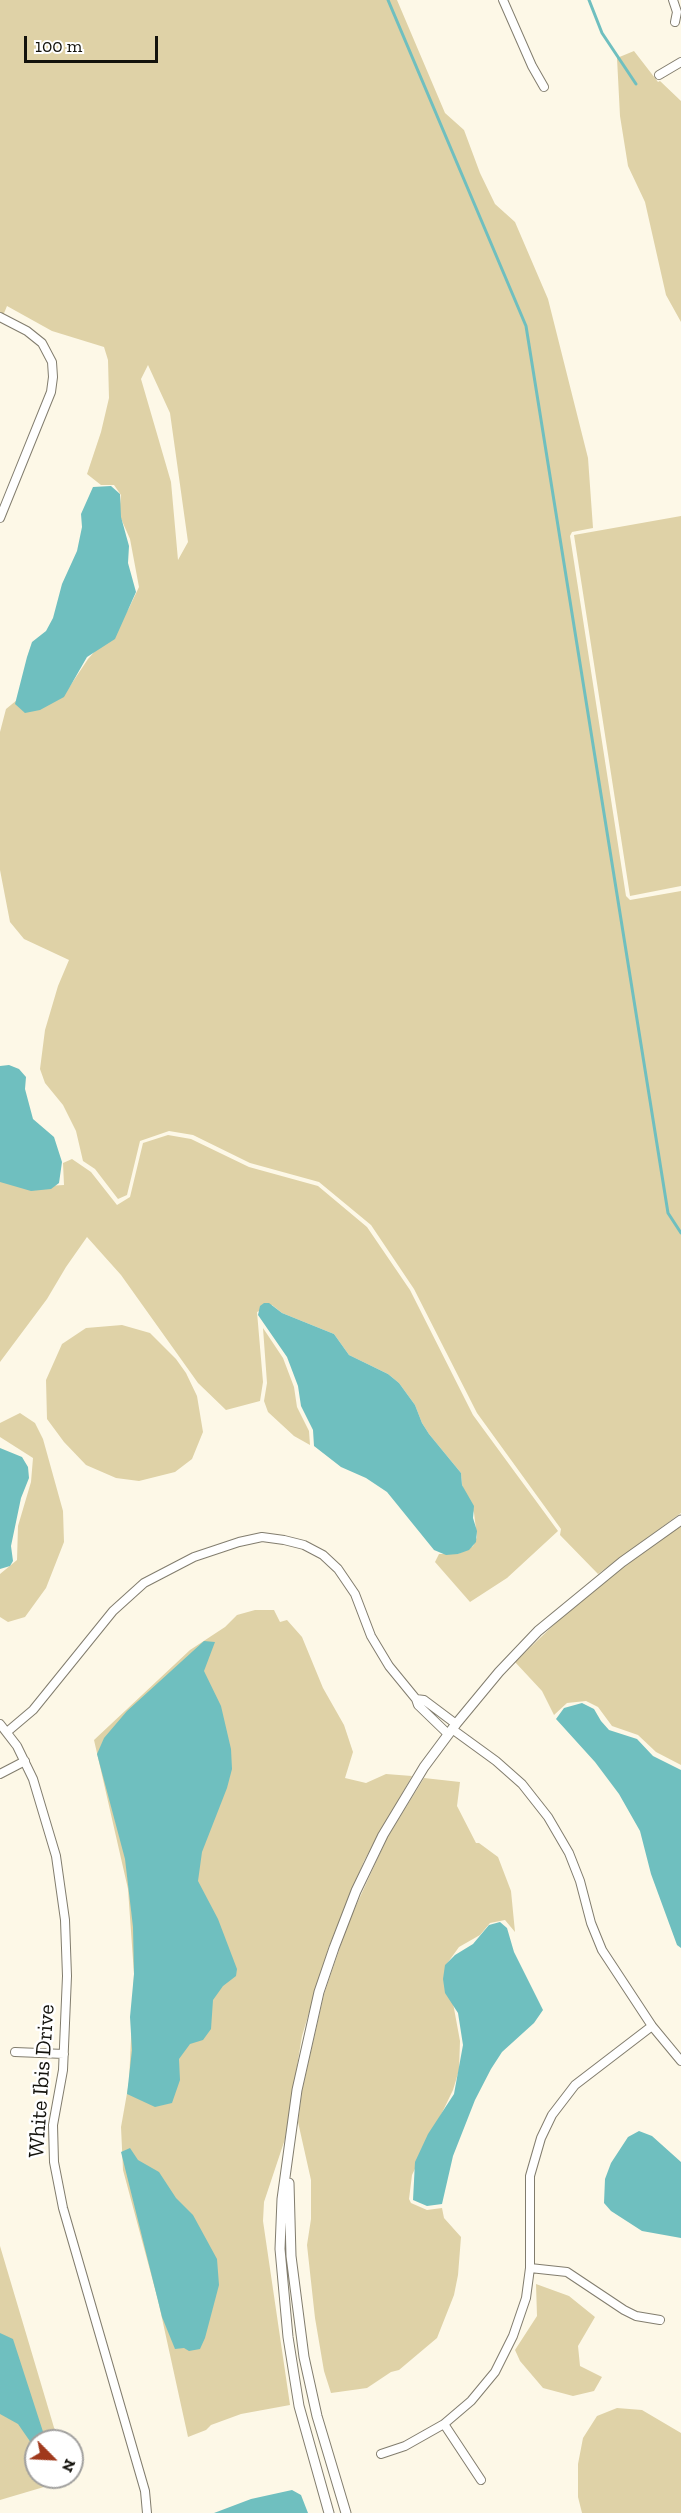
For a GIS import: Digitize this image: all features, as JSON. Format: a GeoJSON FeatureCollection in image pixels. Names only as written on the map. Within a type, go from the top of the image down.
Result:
{"type":"FeatureCollection","features":[{"type":"Feature","properties":{"kind":"street"},"geometry":{"type":"LineString","coordinates":[[503,0],[532,66],[544,87]]}},
{"type":"Feature","properties":{"kind":"street"},"geometry":{"type":"LineString","coordinates":[[673,0],[677,12],[675,22]]}},
{"type":"Feature","properties":{"kind":"street"},"geometry":{"type":"LineString","coordinates":[[659,75],[681,62]]}},
{"type":"Feature","properties":{"kind":"street"},"geometry":{"type":"LineString","coordinates":[[0,317],[27,331],[42,343],[52,363],[53,377],[51,392],[0,518]]}},
{"type":"Feature","properties":{"kind":"street"},"geometry":{"type":"LineString","coordinates":[[329,2513],[304,2426],[283,2300],[280,2249],[281,2216],[289,2145],[308,2037],[319,1992],[345,1919],[383,1835],[410,1789],[452,1729],[499,1672],[538,1631],[622,1562],[677,1522]]}},
{"type":"Feature","properties":{"kind":"street"},"geometry":{"type":"LineString","coordinates":[[7,1732],[33,1710],[112,1611],[134,1591],[177,1564],[239,1542],[262,1538],[294,1542],[310,1547],[338,1569],[355,1594],[376,1644],[418,1705],[522,1784],[548,1817],[569,1853],[602,1950],[652,2026],[681,2061]]}},
{"type":"Feature","properties":{"kind":"street","name":"White Ibis Drive"},"geometry":{"type":"LineString","coordinates":[[0,1724],[25,1761],[46,1817],[63,1898],[66,1957],[64,2054],[53,2125],[55,2172],[63,2208],[143,2483],[147,2513]]}},
{"type":"Feature","properties":{"kind":"street"},"geometry":{"type":"LineString","coordinates":[[0,1774],[25,1761]]}},
{"type":"Feature","properties":{"kind":"street"},"geometry":{"type":"LineString","coordinates":[[381,2454],[405,2446],[444,2424],[484,2387],[505,2355],[521,2317],[530,2268],[530,2176],[545,2129],[575,2085],[652,2026]]}},
{"type":"Feature","properties":{"kind":"street"},"geometry":{"type":"LineString","coordinates":[[15,2052],[64,2054]]}},
{"type":"Feature","properties":{"kind":"street"},"geometry":{"type":"LineString","coordinates":[[289,2145],[289,2228],[298,2317],[317,2416],[345,2513]]}},
{"type":"Feature","properties":{"kind":"street"},"geometry":{"type":"LineString","coordinates":[[530,2268],[567,2272],[624,2310],[636,2316],[660,2320]]}},
{"type":"Feature","properties":{"kind":"street"},"geometry":{"type":"LineString","coordinates":[[444,2424],[481,2480]]}},
{"type":"Feature","properties":{"kind":"shaded area"},"geometry":{"type":"Polygon","coordinates":[[[0,0],[397,0],[445,113],[464,130],[480,173],[495,204],[515,222],[548,299],[588,458],[593,528],[572,532],[570,536],[626,896],[630,900],[681,891],[681,1513],[598,1574],[560,1535],[561,1529],[477,1413],[414,1289],[371,1225],[319,1182],[250,1163],[193,1135],[169,1131],[140,1141],[127,1195],[118,1199],[95,1169],[83,1161],[76,1131],[63,1105],[45,1083],[40,1069],[45,1030],[58,986],[69,960],[24,939],[10,922],[0,870],[0,732],[6,709],[17,700],[70,686],[88,659],[119,624],[139,587],[130,539],[119,514],[121,495],[114,485],[101,485],[87,474],[109,398],[108,360],[104,347],[52,331],[7,306],[0,323],[0,0]],[[148,365],[141,379],[171,482],[178,560],[188,542],[170,413],[148,365]]]}},
{"type":"Feature","properties":{"kind":"shaded area"},"geometry":{"type":"Polygon","coordinates":[[[634,51],[658,82],[660,81],[681,101],[681,322],[666,295],[645,202],[628,166],[620,116],[617,58],[634,51]]]}},
{"type":"Feature","properties":{"kind":"shaded area"},"geometry":{"type":"Polygon","coordinates":[[[681,516],[681,886],[630,896],[574,535],[681,516]]]}},
{"type":"Feature","properties":{"kind":"shaded area"},"geometry":{"type":"Polygon","coordinates":[[[168,1135],[191,1139],[249,1167],[318,1186],[367,1227],[410,1290],[473,1415],[558,1531],[507,1578],[470,1602],[435,1562],[439,1554],[458,1554],[473,1546],[477,1537],[474,1513],[462,1485],[461,1473],[429,1434],[415,1405],[399,1383],[388,1374],[349,1355],[334,1334],[282,1313],[272,1305],[257,1312],[263,1382],[260,1401],[226,1410],[198,1383],[121,1275],[87,1237],[47,1299],[0,1362],[0,1174],[46,1186],[64,1185],[63,1163],[72,1159],[91,1172],[117,1205],[130,1197],[143,1143],[168,1135]]]}},
{"type":"Feature","properties":{"kind":"shaded area"},"geometry":{"type":"Polygon","coordinates":[[[122,1325],[150,1333],[176,1359],[197,1396],[203,1432],[192,1459],[175,1472],[139,1481],[116,1478],[86,1465],[64,1442],[47,1419],[46,1380],[62,1344],[86,1328],[122,1325]]]}},
{"type":"Feature","properties":{"kind":"shaded area"},"geometry":{"type":"Polygon","coordinates":[[[263,1328],[283,1358],[294,1387],[297,1407],[309,1431],[310,1445],[294,1436],[268,1412],[264,1401],[267,1383],[263,1328]]]}},
{"type":"Feature","properties":{"kind":"shaded area"},"geometry":{"type":"Polygon","coordinates":[[[20,1413],[35,1423],[43,1439],[63,1511],[64,1542],[46,1588],[25,1617],[8,1622],[0,1617],[0,1574],[17,1560],[18,1526],[31,1482],[33,1458],[0,1437],[0,1423],[20,1413]]]}},
{"type":"Feature","properties":{"kind":"shaded area"},"geometry":{"type":"Polygon","coordinates":[[[681,1526],[681,1765],[656,1752],[638,1735],[612,1726],[598,1707],[586,1701],[567,1703],[554,1715],[542,1691],[515,1662],[563,1616],[625,1566],[681,1526]]]}},
{"type":"Feature","properties":{"kind":"shaded area"},"geometry":{"type":"Polygon","coordinates":[[[255,1610],[274,1610],[280,1622],[287,1620],[302,1637],[323,1688],[344,1725],[353,1752],[345,1778],[366,1783],[386,1774],[412,1776],[364,1861],[329,1946],[302,2036],[285,2139],[264,2202],[263,2221],[290,2405],[241,2414],[211,2425],[206,2430],[188,2437],[158,2300],[123,2170],[121,2127],[129,2082],[134,1974],[128,1889],[94,1740],[190,1650],[225,1627],[237,1615],[255,1610]]]}},
{"type":"Feature","properties":{"kind":"shaded area"},"geometry":{"type":"Polygon","coordinates":[[[424,1778],[460,1782],[457,1806],[476,1843],[498,1857],[511,1891],[515,1932],[505,1920],[490,1923],[480,1935],[459,1947],[446,1965],[460,2041],[459,2070],[453,2090],[412,2175],[409,2199],[411,2203],[427,2210],[442,2208],[444,2218],[461,2237],[454,2295],[437,2338],[399,2370],[391,2372],[367,2388],[331,2393],[324,2371],[315,2318],[307,2245],[311,2219],[311,2180],[298,2122],[302,2091],[324,1994],[349,1921],[387,1838],[424,1778]]]}},
{"type":"Feature","properties":{"kind":"shaded area"},"geometry":{"type":"Polygon","coordinates":[[[0,2246],[54,2429],[24,2429],[24,2489],[37,2489],[0,2500],[0,2246]]]}},
{"type":"Feature","properties":{"kind":"shaded area"},"geometry":{"type":"Polygon","coordinates":[[[536,2284],[569,2296],[595,2317],[578,2346],[580,2366],[602,2377],[594,2391],[573,2396],[543,2388],[520,2361],[515,2350],[537,2316],[536,2284]]]}},
{"type":"Feature","properties":{"kind":"shaded area"},"geometry":{"type":"Polygon","coordinates":[[[617,2408],[642,2410],[681,2433],[681,2513],[582,2513],[578,2497],[578,2464],[583,2438],[597,2416],[617,2408]]]}},
{"type":"Feature","properties":{"kind":"water"},"geometry":{"type":"Polygon","coordinates":[[[111,486],[120,494],[121,517],[129,546],[128,563],[136,592],[115,639],[87,657],[64,697],[40,710],[25,713],[15,704],[32,642],[46,631],[53,618],[62,584],[77,551],[82,527],[81,514],[93,487],[111,486]]]}},
{"type":"Feature","properties":{"kind":"water"},"geometry":{"type":"Polygon","coordinates":[[[9,1065],[19,1069],[26,1077],[25,1089],[33,1119],[54,1137],[62,1162],[59,1183],[51,1189],[31,1191],[0,1182],[0,1066],[9,1065]]]}},
{"type":"Feature","properties":{"kind":"water"},"geometry":{"type":"Polygon","coordinates":[[[269,1303],[282,1313],[334,1334],[349,1355],[388,1374],[399,1383],[415,1405],[429,1434],[461,1473],[462,1485],[474,1506],[473,1518],[477,1531],[476,1542],[469,1550],[446,1555],[434,1550],[387,1492],[366,1478],[341,1467],[314,1446],[313,1430],[301,1406],[298,1386],[287,1357],[258,1315],[260,1306],[269,1303]]]}},
{"type":"Feature","properties":{"kind":"water"},"geometry":{"type":"Polygon","coordinates":[[[0,1448],[22,1457],[28,1467],[29,1478],[21,1498],[11,1546],[13,1561],[10,1566],[0,1569],[0,1448]]]}},
{"type":"Feature","properties":{"kind":"water"},"geometry":{"type":"Polygon","coordinates":[[[204,1641],[215,1642],[204,1671],[221,1706],[231,1749],[232,1769],[202,1852],[198,1881],[218,1919],[237,1969],[236,1976],[223,1986],[213,2000],[211,2029],[203,2040],[190,2044],[179,2059],[180,2080],[172,2103],[155,2107],[127,2094],[132,2050],[130,2017],[134,1974],[133,1927],[125,1859],[97,1754],[104,1738],[127,1711],[204,1641]]]}},
{"type":"Feature","properties":{"kind":"water"},"geometry":{"type":"Polygon","coordinates":[[[582,1703],[594,1709],[609,1730],[637,1739],[653,1756],[681,1770],[681,1948],[677,1945],[651,1874],[640,1831],[619,1794],[595,1762],[556,1719],[564,1708],[582,1703]]]}},
{"type":"Feature","properties":{"kind":"water"},"geometry":{"type":"Polygon","coordinates":[[[500,1922],[507,1928],[514,1952],[543,2010],[534,2023],[502,2052],[491,2069],[475,2100],[453,2156],[442,2204],[427,2206],[413,2200],[415,2162],[428,2134],[454,2094],[463,2045],[458,2013],[445,1993],[443,1979],[445,1965],[455,1955],[473,1944],[489,1925],[500,1922]]]}},
{"type":"Feature","properties":{"kind":"water"},"geometry":{"type":"Polygon","coordinates":[[[639,2131],[652,2136],[681,2162],[681,2238],[642,2231],[611,2211],[604,2203],[605,2179],[611,2163],[628,2137],[639,2131]]]}},
{"type":"Feature","properties":{"kind":"water"},"geometry":{"type":"Polygon","coordinates":[[[130,2148],[138,2160],[159,2172],[176,2198],[193,2215],[217,2259],[219,2285],[200,2349],[189,2351],[184,2348],[175,2349],[162,2317],[121,2152],[130,2148]]]}},
{"type":"Feature","properties":{"kind":"water"},"geometry":{"type":"Polygon","coordinates":[[[0,2333],[13,2339],[42,2429],[24,2429],[24,2433],[18,2424],[0,2414],[0,2333]]]}},
{"type":"Feature","properties":{"kind":"water"},"geometry":{"type":"Polygon","coordinates":[[[292,2490],[301,2495],[308,2513],[214,2513],[251,2499],[292,2490]]]}},
{"type":"Feature","properties":{"kind":"waterway"},"geometry":{"type":"LineString","coordinates":[[388,0],[526,326],[668,1213],[681,1233]]}},
{"type":"Feature","properties":{"kind":"waterway"},"geometry":{"type":"LineString","coordinates":[[589,0],[602,33],[636,84]]}}]}
